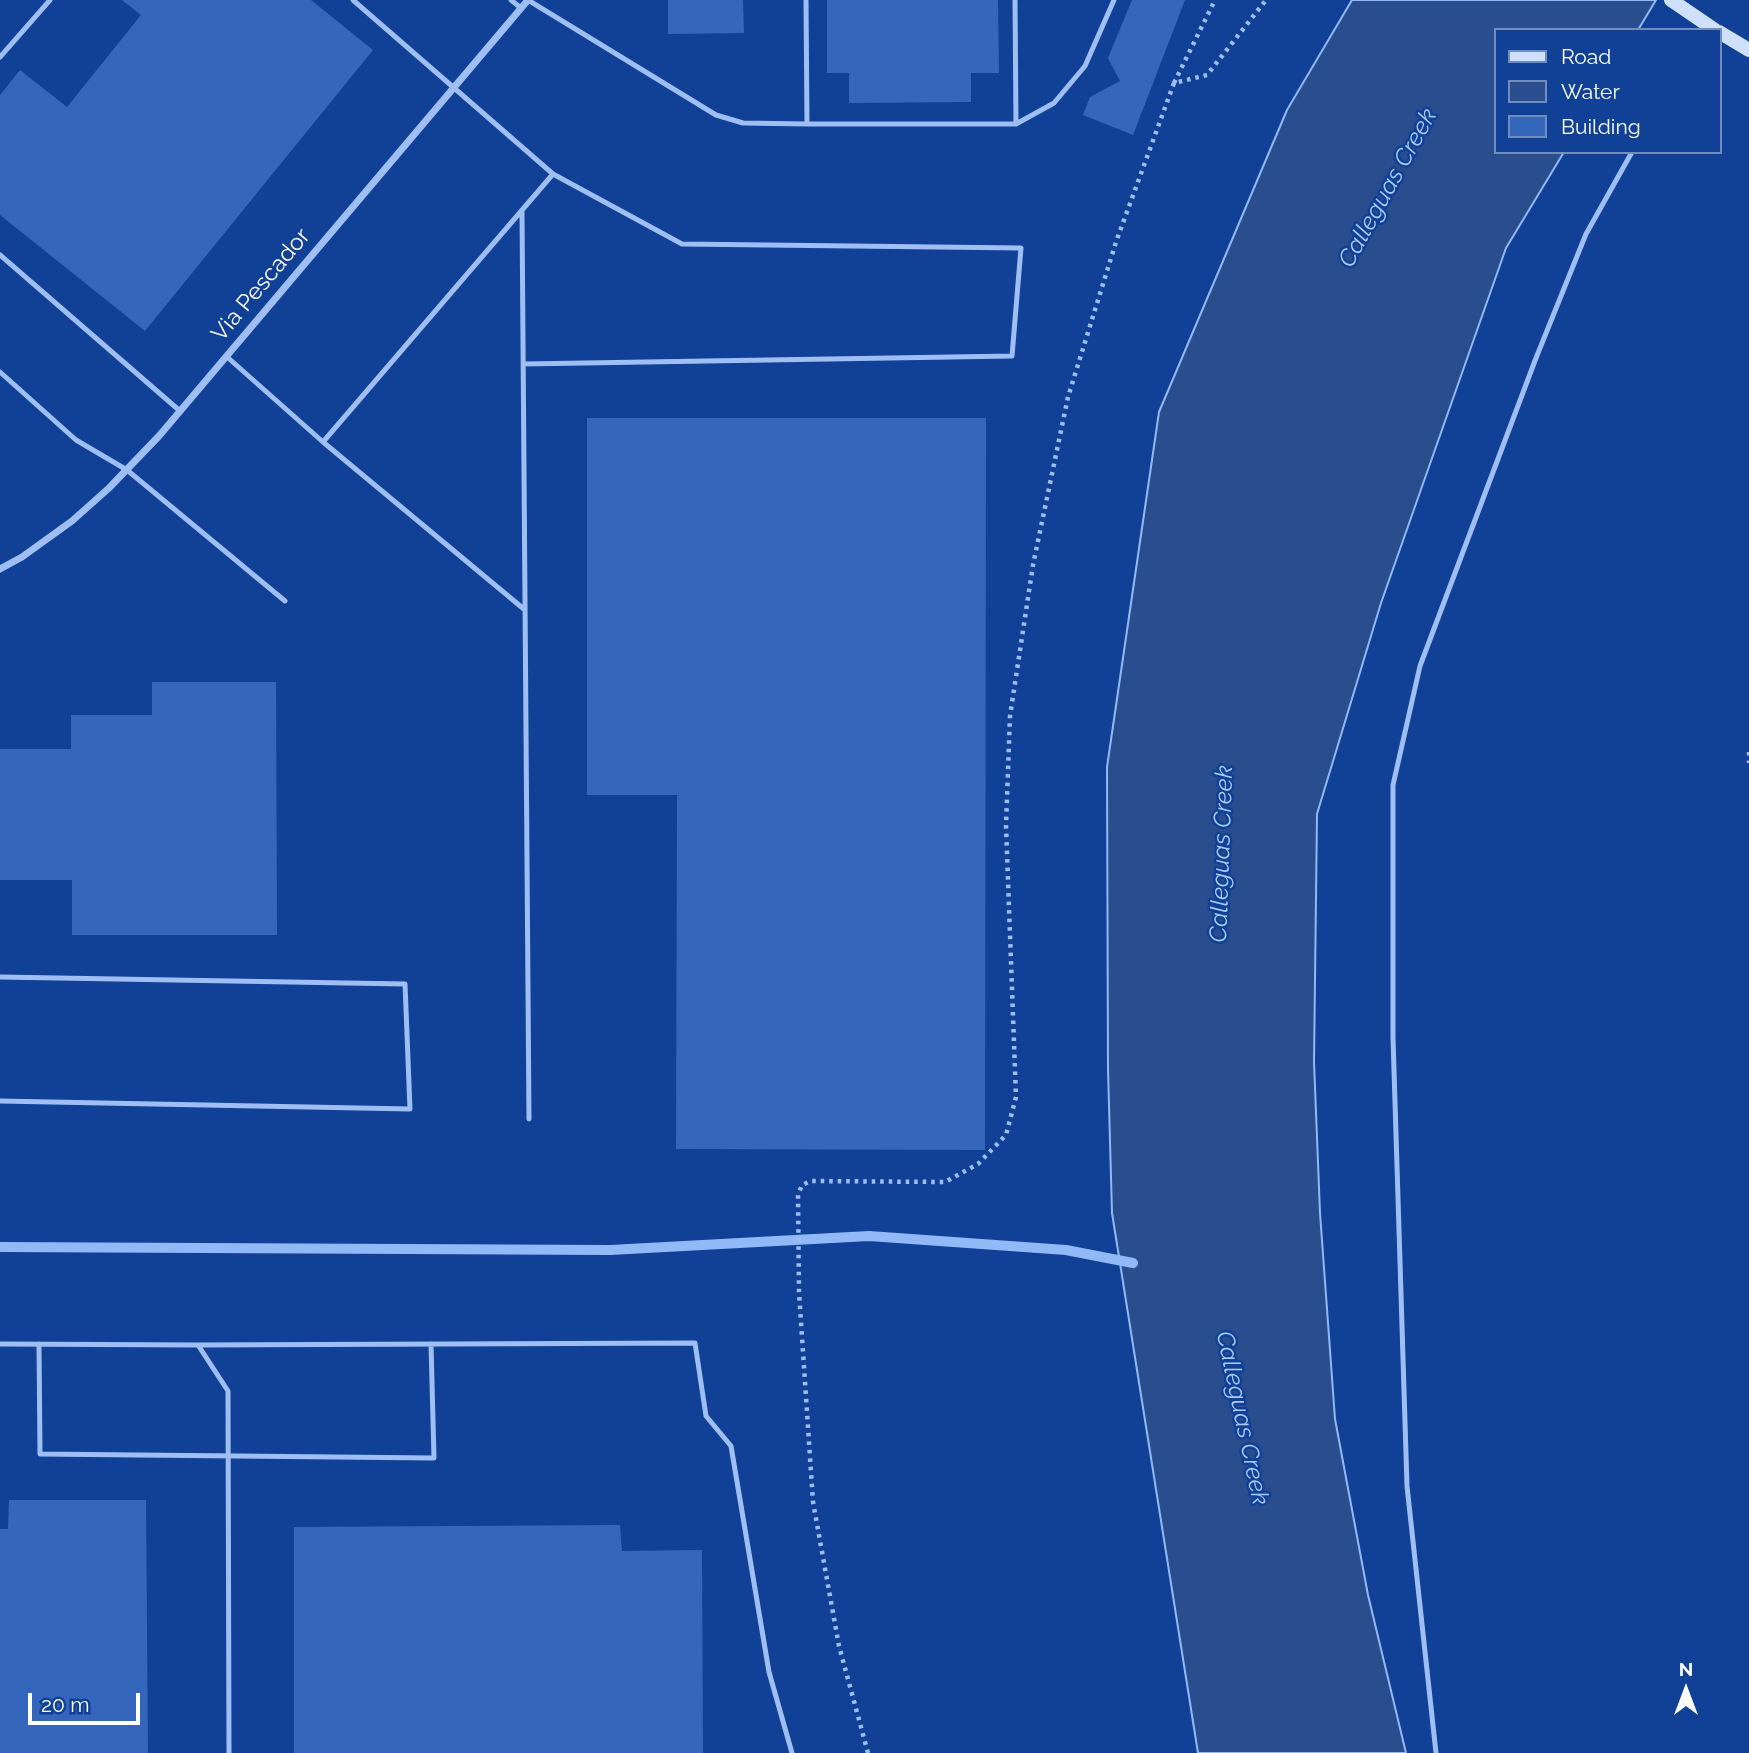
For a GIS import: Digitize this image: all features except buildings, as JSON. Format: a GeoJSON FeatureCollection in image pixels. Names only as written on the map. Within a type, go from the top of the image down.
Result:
{"type":"FeatureCollection","features":[{"type":"Feature","properties":{"kind":"main road"},"geometry":{"type":"LineString","coordinates":[[1671,0],[1713,28]]}},
{"type":"Feature","properties":{"kind":"main road"},"geometry":{"type":"LineString","coordinates":[[1721,33],[1749,50]]}},
{"type":"Feature","properties":{"kind":"street","name":"Via Pescador"},"geometry":{"type":"LineString","coordinates":[[0,569],[22,557],[72,521],[127,470],[528,0]]}},
{"type":"Feature","properties":{"kind":"lane"},"geometry":{"type":"LineString","coordinates":[[0,57],[50,0]]}},
{"type":"Feature","properties":{"kind":"lane"},"geometry":{"type":"LineString","coordinates":[[353,0],[553,174],[682,244],[1021,248],[1012,356],[523,364]]}},
{"type":"Feature","properties":{"kind":"lane"},"geometry":{"type":"LineString","coordinates":[[511,0],[521,8]]}},
{"type":"Feature","properties":{"kind":"lane"},"geometry":{"type":"LineString","coordinates":[[528,0],[716,115],[743,123],[807,124],[1016,124],[1054,103],[1085,66],[1114,0]]}},
{"type":"Feature","properties":{"kind":"lane"},"geometry":{"type":"LineString","coordinates":[[806,0],[807,124]]}},
{"type":"Feature","properties":{"kind":"lane"},"geometry":{"type":"LineString","coordinates":[[1015,0],[1016,124]]}},
{"type":"Feature","properties":{"kind":"lane"},"geometry":{"type":"LineString","coordinates":[[1436,1753],[1407,1486],[1393,1038],[1393,785],[1420,666],[1531,371],[1586,234],[1631,154]]}},
{"type":"Feature","properties":{"kind":"lane"},"geometry":{"type":"LineString","coordinates":[[323,442],[553,174]]}},
{"type":"Feature","properties":{"kind":"lane"},"geometry":{"type":"LineString","coordinates":[[522,211],[528,1119]]}},
{"type":"Feature","properties":{"kind":"lane"},"geometry":{"type":"LineString","coordinates":[[0,255],[180,411]]}},
{"type":"Feature","properties":{"kind":"lane"},"geometry":{"type":"LineString","coordinates":[[226,356],[323,442],[525,610]]}},
{"type":"Feature","properties":{"kind":"lane"},"geometry":{"type":"LineString","coordinates":[[0,372],[76,440],[127,470],[285,601]]}},
{"type":"Feature","properties":{"kind":"lane"},"geometry":{"type":"LineString","coordinates":[[0,977],[405,984],[410,1109],[0,1101]]}},
{"type":"Feature","properties":{"kind":"lane"},"geometry":{"type":"LineString","coordinates":[[0,1344],[695,1343],[705,1416],[731,1446],[769,1672],[792,1753]]}},
{"type":"Feature","properties":{"kind":"lane"},"geometry":{"type":"LineString","coordinates":[[39,1344],[40,1454],[434,1458],[431,1344]]}},
{"type":"Feature","properties":{"kind":"lane"},"geometry":{"type":"LineString","coordinates":[[198,1345],[228,1391],[229,1753]]}},
{"type":"Feature","properties":{"kind":"path"},"geometry":{"type":"LineString","coordinates":[[868,1753],[839,1646],[813,1502],[799,1292],[798,1195],[803,1185],[811,1181],[945,1182],[978,1164],[1006,1135],[1016,1097],[1006,826],[1010,730],[1033,565],[1068,397],[1116,242],[1174,83],[1216,0]]}},
{"type":"Feature","properties":{"kind":"path"},"geometry":{"type":"LineString","coordinates":[[1174,83],[1208,75],[1266,0]]}},
{"type":"Feature","properties":{"kind":"path"},"geometry":{"type":"LineString","coordinates":[[1749,752],[1749,763]]}},
{"type":"Feature","properties":{"kind":"water","name":"Calleguas Creek"},"geometry":{"type":"Polygon","coordinates":[[[1352,0],[1656,0],[1639,28],[1494,28],[1494,154],[1563,154],[1506,248],[1381,603],[1317,814],[1314,1062],[1320,1213],[1335,1419],[1368,1595],[1406,1753],[1198,1753],[1112,1213],[1108,1069],[1107,767],[1159,412],[1287,110],[1352,0]]]}},
{"type":"Feature","properties":{"kind":"waterway"},"geometry":{"type":"LineString","coordinates":[[0,1247],[610,1250],[869,1236],[1066,1250],[1133,1263]]}}]}
